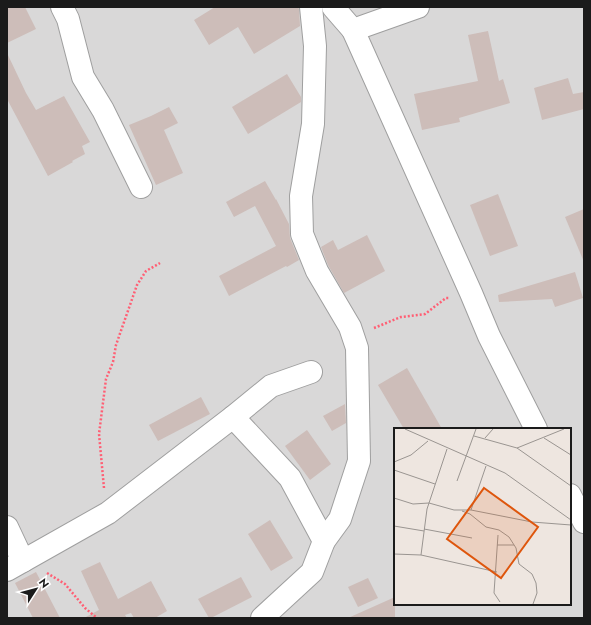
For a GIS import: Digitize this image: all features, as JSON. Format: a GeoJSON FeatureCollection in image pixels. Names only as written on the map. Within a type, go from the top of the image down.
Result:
{"type":"FeatureCollection","features":[{"type":"Feature","properties":{"kind":"street"},"geometry":{"type":"LineString","coordinates":[[62,7],[68,19],[83,77],[103,110],[141,187]]}},
{"type":"Feature","properties":{"kind":"street"},"geometry":{"type":"LineString","coordinates":[[262,618],[312,572],[324,541],[340,519],[359,461],[358,348],[350,327],[317,271],[302,234],[301,196],[313,124],[316,46],[311,7]]}},
{"type":"Feature","properties":{"kind":"street"},"geometry":{"type":"LineString","coordinates":[[333,7],[353,30],[489,336],[535,428]]}},
{"type":"Feature","properties":{"kind":"street"},"geometry":{"type":"LineString","coordinates":[[353,30],[418,7]]}},
{"type":"Feature","properties":{"kind":"street"},"geometry":{"type":"LineString","coordinates":[[7,527],[15,566],[108,513],[271,386],[311,372]]}},
{"type":"Feature","properties":{"kind":"street"},"geometry":{"type":"LineString","coordinates":[[233,417],[290,478],[324,541]]}},
{"type":"Feature","properties":{"kind":"street"},"geometry":{"type":"LineString","coordinates":[[571,497],[584,522]]}},
{"type":"Feature","properties":{"kind":"path"},"geometry":{"type":"LineString","coordinates":[[108,513],[99,434],[106,379],[114,362],[116,345],[137,285],[146,272],[160,263]]}},
{"type":"Feature","properties":{"kind":"path"},"geometry":{"type":"LineString","coordinates":[[354,339],[372,328],[401,317],[425,314],[446,298],[471,293]]}},
{"type":"Feature","properties":{"kind":"path"},"geometry":{"type":"LineString","coordinates":[[15,566],[40,568],[65,584],[85,608],[97,618]]}},
{"type":"Feature","properties":{"kind":"shaded area"},"geometry":{"type":"Polygon","coordinates":[[[7,7],[584,7],[584,618],[7,618],[7,7]]]}},
{"type":"Feature","properties":{"kind":"building"},"geometry":{"type":"Polygon","coordinates":[[[7,7],[25,7],[36,29],[7,43],[7,7]]]}},
{"type":"Feature","properties":{"kind":"building"},"geometry":{"type":"Polygon","coordinates":[[[215,7],[298,7],[300,26],[254,54],[238,27],[209,45],[194,20],[215,7]]]}},
{"type":"Feature","properties":{"kind":"building"},"geometry":{"type":"Polygon","coordinates":[[[488,31],[499,81],[503,79],[510,103],[459,118],[460,122],[422,130],[414,94],[478,81],[468,35],[488,31]]]}},
{"type":"Feature","properties":{"kind":"building"},"geometry":{"type":"Polygon","coordinates":[[[7,53],[26,93],[36,110],[64,96],[90,142],[82,146],[85,154],[48,176],[7,99],[7,53]]]}},
{"type":"Feature","properties":{"kind":"building"},"geometry":{"type":"Polygon","coordinates":[[[287,74],[301,97],[301,102],[248,134],[232,107],[287,74]]]}},
{"type":"Feature","properties":{"kind":"building"},"geometry":{"type":"Polygon","coordinates":[[[568,78],[573,94],[584,92],[584,109],[542,120],[534,88],[568,78]]]}},
{"type":"Feature","properties":{"kind":"building"},"geometry":{"type":"Polygon","coordinates":[[[169,107],[178,123],[164,130],[183,173],[156,185],[129,125],[169,107]]]}},
{"type":"Feature","properties":{"kind":"building"},"geometry":{"type":"Polygon","coordinates":[[[265,181],[289,224],[290,238],[299,260],[229,296],[219,276],[276,246],[255,206],[234,217],[226,202],[265,181]]]}},
{"type":"Feature","properties":{"kind":"building"},"geometry":{"type":"Polygon","coordinates":[[[498,194],[518,246],[490,256],[470,205],[498,194]]]}},
{"type":"Feature","properties":{"kind":"building"},"geometry":{"type":"Polygon","coordinates":[[[584,209],[584,262],[565,217],[584,209]]]}},
{"type":"Feature","properties":{"kind":"building"},"geometry":{"type":"Polygon","coordinates":[[[367,235],[385,271],[344,293],[328,265],[321,247],[333,240],[338,250],[367,235]]]}},
{"type":"Feature","properties":{"kind":"building"},"geometry":{"type":"Polygon","coordinates":[[[575,272],[583,298],[555,307],[552,299],[499,302],[498,295],[575,272]]]}},
{"type":"Feature","properties":{"kind":"building"},"geometry":{"type":"Polygon","coordinates":[[[407,368],[441,428],[403,428],[378,385],[407,368]]]}},
{"type":"Feature","properties":{"kind":"building"},"geometry":{"type":"Polygon","coordinates":[[[201,397],[210,414],[158,441],[149,425],[201,397]]]}},
{"type":"Feature","properties":{"kind":"building"},"geometry":{"type":"Polygon","coordinates":[[[345,404],[346,423],[332,431],[323,416],[345,404]]]}},
{"type":"Feature","properties":{"kind":"building"},"geometry":{"type":"Polygon","coordinates":[[[307,430],[331,464],[310,480],[285,446],[307,430]]]}},
{"type":"Feature","properties":{"kind":"building"},"geometry":{"type":"Polygon","coordinates":[[[270,520],[293,558],[271,571],[248,534],[270,520]]]}},
{"type":"Feature","properties":{"kind":"building"},"geometry":{"type":"Polygon","coordinates":[[[100,562],[118,599],[151,581],[167,611],[155,618],[134,618],[131,613],[125,615],[127,618],[84,618],[99,610],[81,571],[100,562]]]}},
{"type":"Feature","properties":{"kind":"building"},"geometry":{"type":"Polygon","coordinates":[[[36,572],[60,618],[33,618],[15,583],[36,572]]]}},
{"type":"Feature","properties":{"kind":"building"},"geometry":{"type":"Polygon","coordinates":[[[241,577],[252,597],[209,618],[198,599],[241,577]]]}},
{"type":"Feature","properties":{"kind":"building"},"geometry":{"type":"Polygon","coordinates":[[[368,578],[378,598],[358,607],[348,587],[368,578]]]}},
{"type":"Feature","properties":{"kind":"building"},"geometry":{"type":"Polygon","coordinates":[[[394,597],[395,618],[348,618],[394,597]]]}}]}
